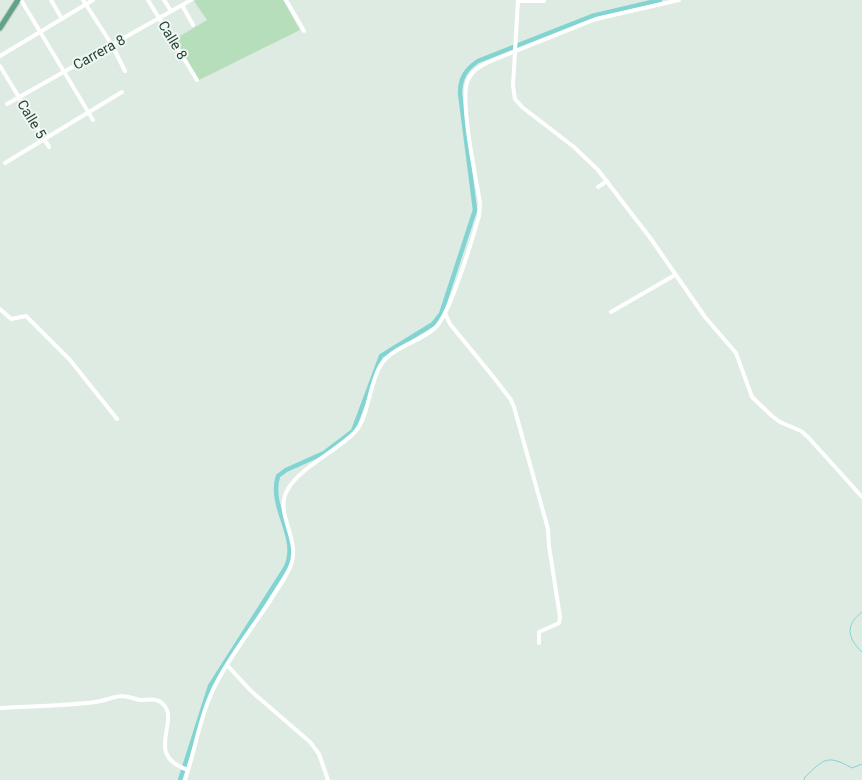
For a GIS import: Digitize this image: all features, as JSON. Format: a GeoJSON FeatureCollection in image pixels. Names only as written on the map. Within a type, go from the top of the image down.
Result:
{"type":"FeatureCollection","features":[{"type":"Feature","properties":{"kind":"main road"},"geometry":{"type":"LineString","coordinates":[[0,28],[19,0]]}},
{"type":"Feature","properties":{"kind":"street"},"geometry":{"type":"LineString","coordinates":[[19,0],[93,120]]}},
{"type":"Feature","properties":{"kind":"street"},"geometry":{"type":"LineString","coordinates":[[51,0],[62,19]]}},
{"type":"Feature","properties":{"kind":"street"},"geometry":{"type":"LineString","coordinates":[[83,0],[112,45],[125,71]]}},
{"type":"Feature","properties":{"kind":"street"},"geometry":{"type":"LineString","coordinates":[[0,56],[93,0]]}},
{"type":"Feature","properties":{"kind":"street","name":"Calle 8"},"geometry":{"type":"LineString","coordinates":[[148,0],[197,80]]}},
{"type":"Feature","properties":{"kind":"street"},"geometry":{"type":"LineString","coordinates":[[164,0],[171,11]]}},
{"type":"Feature","properties":{"kind":"street","name":"Carrera 8"},"geometry":{"type":"LineString","coordinates":[[7,104],[190,0]]}},
{"type":"Feature","properties":{"kind":"street"},"geometry":{"type":"LineString","coordinates":[[293,0],[287,1],[304,31]]}},
{"type":"Feature","properties":{"kind":"street"},"geometry":{"type":"LineString","coordinates":[[185,780],[208,704],[218,681],[282,583],[292,562],[294,544],[283,500],[288,488],[301,474],[330,454],[356,432],[383,362],[434,329],[450,303],[479,216],[480,202],[468,130],[466,84],[472,72],[481,65],[596,19],[679,0]]}},
{"type":"Feature","properties":{"kind":"street"},"geometry":{"type":"LineString","coordinates":[[544,1],[518,1],[513,86],[518,103],[590,161],[607,181],[706,317],[736,353],[752,397],[780,422],[802,431],[860,490],[862,497]]}},
{"type":"Feature","properties":{"kind":"street"},"geometry":{"type":"LineString","coordinates":[[182,5],[193,25]]}},
{"type":"Feature","properties":{"kind":"street","name":"Calle 5"},"geometry":{"type":"LineString","coordinates":[[0,66],[49,147]]}},
{"type":"Feature","properties":{"kind":"street"},"geometry":{"type":"LineString","coordinates":[[5,163],[122,92]]}},
{"type":"Feature","properties":{"kind":"street"},"geometry":{"type":"LineString","coordinates":[[598,187],[607,181]]}},
{"type":"Feature","properties":{"kind":"street"},"geometry":{"type":"LineString","coordinates":[[611,312],[675,275]]}},
{"type":"Feature","properties":{"kind":"street"},"geometry":{"type":"LineString","coordinates":[[0,309],[11,319],[26,316],[70,360],[117,420]]}},
{"type":"Feature","properties":{"kind":"street"},"geometry":{"type":"LineString","coordinates":[[445,313],[450,324],[511,400],[537,487],[548,529],[560,617],[559,623],[539,632],[539,643]]}},
{"type":"Feature","properties":{"kind":"street"},"geometry":{"type":"LineString","coordinates":[[227,665],[251,691],[310,742],[319,754],[328,780]]}},
{"type":"Feature","properties":{"kind":"street"},"geometry":{"type":"LineString","coordinates":[[0,708],[95,702],[124,696],[139,700],[154,700],[163,705],[168,715],[166,754],[175,765],[188,770]]}},
{"type":"Feature","properties":{"kind":"green space"},"geometry":{"type":"Polygon","coordinates":[[[283,0],[300,30],[199,80],[175,39],[207,20],[194,1],[283,0]]]}},
{"type":"Feature","properties":{"kind":"waterway"},"geometry":{"type":"LineString","coordinates":[[180,780],[210,686],[286,567],[289,545],[277,500],[278,476],[286,470],[324,453],[353,431],[381,356],[433,324],[441,314],[475,210],[460,93],[464,74],[478,61],[592,16],[660,0]]}},
{"type":"Feature","properties":{"kind":"waterway"},"geometry":{"type":"LineString","coordinates":[[862,612],[853,622],[850,632],[853,642],[862,652]]}},
{"type":"Feature","properties":{"kind":"waterway"},"geometry":{"type":"LineString","coordinates":[[804,780],[817,766],[826,760],[837,761],[852,768],[862,764]]}}]}
